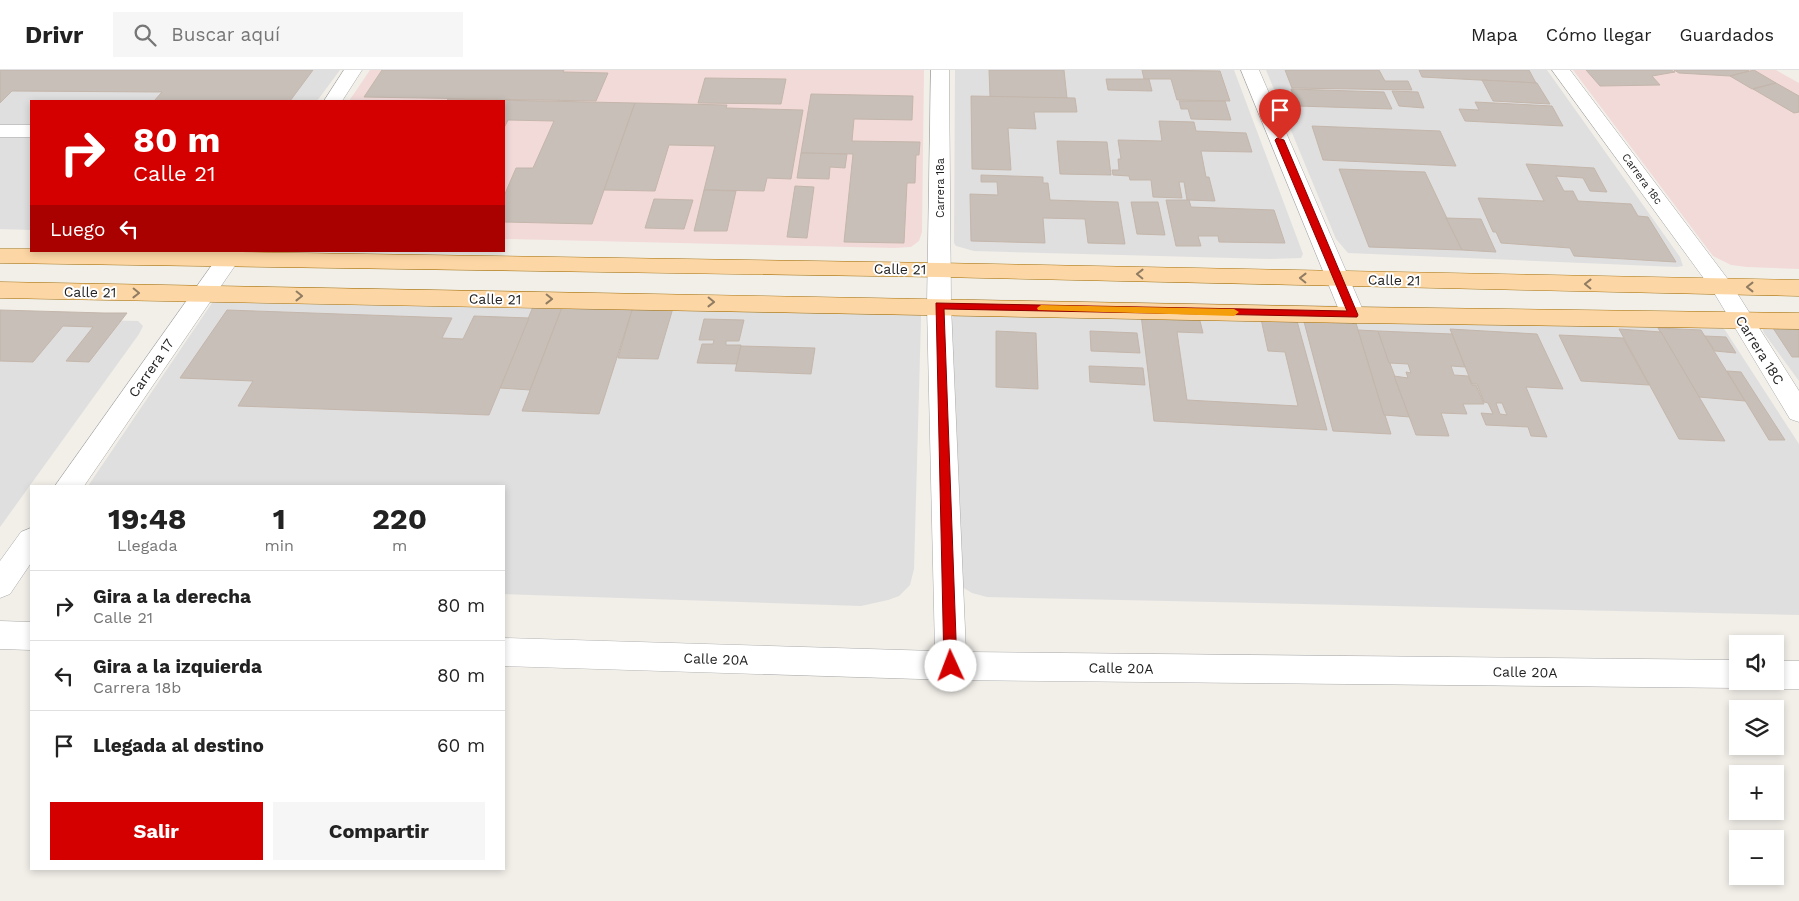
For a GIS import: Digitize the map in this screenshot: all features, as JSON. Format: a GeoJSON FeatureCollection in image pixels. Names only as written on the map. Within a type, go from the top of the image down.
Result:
{"type":"FeatureCollection","features":[{"type":"Feature","properties":{"kind":"main road","name":"Calle 21"},"geometry":{"type":"LineString","coordinates":[[0,256],[232,255],[1799,288]]}},
{"type":"Feature","properties":{"kind":"main road","name":"Calle 21"},"geometry":{"type":"LineString","coordinates":[[0,290],[1353,315],[1799,321]]}},
{"type":"Feature","properties":{"kind":"street"},"geometry":{"type":"LineString","coordinates":[[334,100],[353,70]]}},
{"type":"Feature","properties":{"kind":"street","name":"Carrera 18a"},"geometry":{"type":"LineString","coordinates":[[939,306],[940,70]]}},
{"type":"Feature","properties":{"kind":"street"},"geometry":{"type":"LineString","coordinates":[[1250,70],[1353,315]]}},
{"type":"Feature","properties":{"kind":"street","name":"Carrera 18c"},"geometry":{"type":"LineString","coordinates":[[1561,70],[1722,287]]}},
{"type":"Feature","properties":{"kind":"street"},"geometry":{"type":"LineString","coordinates":[[0,131],[30,131]]}},
{"type":"Feature","properties":{"kind":"street","name":"Carrera 17"},"geometry":{"type":"LineString","coordinates":[[70,485],[232,255]]}},
{"type":"Feature","properties":{"kind":"street","name":"Carrera 18C"},"geometry":{"type":"LineString","coordinates":[[1722,287],[1799,412]]}},
{"type":"Feature","properties":{"kind":"street"},"geometry":{"type":"LineString","coordinates":[[939,306],[951,666]]}},
{"type":"Feature","properties":{"kind":"street"},"geometry":{"type":"LineString","coordinates":[[0,585],[30,541]]}},
{"type":"Feature","properties":{"kind":"street"},"geometry":{"type":"LineString","coordinates":[[0,635],[30,636]]}},
{"type":"Feature","properties":{"kind":"street","name":"Calle 20A"},"geometry":{"type":"LineString","coordinates":[[505,652],[951,666],[1729,674]]}},
{"type":"Feature","properties":{"kind":"street"},"geometry":{"type":"LineString","coordinates":[[1784,675],[1799,675]]}},
{"type":"Feature","properties":{"kind":"shaded area"},"geometry":{"type":"Polygon","coordinates":[[[0,70],[340,70],[318,100],[30,100],[30,230],[0,229],[0,70]]]}},
{"type":"Feature","properties":{"kind":"shaded area"},"geometry":{"type":"Polygon","coordinates":[[[370,70],[924,70],[922,232],[919,241],[911,247],[894,248],[505,239],[505,100],[350,100],[370,70]]]}},
{"type":"Feature","properties":{"kind":"shaded area"},"geometry":{"type":"Polygon","coordinates":[[[955,70],[1234,70],[1303,254],[1301,258],[1269,259],[974,251],[956,246],[954,243],[955,70]]]}},
{"type":"Feature","properties":{"kind":"shaded area"},"geometry":{"type":"Polygon","coordinates":[[[1266,70],[1547,70],[1680,257],[1683,266],[1348,253],[1336,239],[1266,70]]]}},
{"type":"Feature","properties":{"kind":"shaded area"},"geometry":{"type":"Polygon","coordinates":[[[1573,70],[1776,70],[1799,83],[1799,269],[1731,265],[1713,256],[1573,70]]]}},
{"type":"Feature","properties":{"kind":"shaded area"},"geometry":{"type":"Polygon","coordinates":[[[248,289],[909,298],[915,301],[921,309],[914,569],[910,585],[899,596],[861,606],[505,594],[505,485],[89,485],[216,297],[248,289]]]}},
{"type":"Feature","properties":{"kind":"shaded area"},"geometry":{"type":"Polygon","coordinates":[[[967,299],[1693,312],[1714,321],[1725,330],[1799,444],[1799,615],[987,597],[972,593],[954,582],[952,319],[956,305],[967,299]]]}},
{"type":"Feature","properties":{"kind":"shaded area"},"geometry":{"type":"Polygon","coordinates":[[[1799,316],[1799,381],[1764,333],[1760,322],[1799,316]]]}},
{"type":"Feature","properties":{"kind":"shaded area"},"geometry":{"type":"Polygon","coordinates":[[[0,318],[138,321],[143,326],[139,334],[0,527],[0,318]]]}},
{"type":"Feature","properties":{"kind":"building"},"geometry":{"type":"Polygon","coordinates":[[[0,70],[313,70],[291,100],[155,100],[162,92],[12,91],[0,103],[0,70]]]}},
{"type":"Feature","properties":{"kind":"building"},"geometry":{"type":"Polygon","coordinates":[[[382,70],[564,70],[563,72],[608,73],[596,101],[364,97],[382,70]]]}},
{"type":"Feature","properties":{"kind":"building"},"geometry":{"type":"Polygon","coordinates":[[[989,70],[1064,70],[1067,98],[990,97],[989,70]]]}},
{"type":"Feature","properties":{"kind":"building"},"geometry":{"type":"Polygon","coordinates":[[[1142,70],[1220,71],[1230,101],[1177,100],[1171,79],[1144,79],[1142,70]]]}},
{"type":"Feature","properties":{"kind":"building"},"geometry":{"type":"Polygon","coordinates":[[[1285,70],[1379,70],[1385,81],[1408,81],[1412,90],[1292,88],[1285,70]]]}},
{"type":"Feature","properties":{"kind":"building"},"geometry":{"type":"Polygon","coordinates":[[[1419,70],[1529,70],[1536,83],[1422,77],[1419,70]]]}},
{"type":"Feature","properties":{"kind":"building"},"geometry":{"type":"Polygon","coordinates":[[[1586,70],[1671,70],[1675,72],[1652,76],[1660,85],[1600,86],[1586,70]]]}},
{"type":"Feature","properties":{"kind":"building"},"geometry":{"type":"Polygon","coordinates":[[[1674,70],[1749,71],[1730,76],[1679,73],[1674,70]]]}},
{"type":"Feature","properties":{"kind":"building"},"geometry":{"type":"Polygon","coordinates":[[[1754,70],[1776,83],[1752,89],[1730,76],[1754,70]]]}},
{"type":"Feature","properties":{"kind":"building"},"geometry":{"type":"Polygon","coordinates":[[[705,78],[786,79],[781,104],[698,103],[705,78]]]}},
{"type":"Feature","properties":{"kind":"building"},"geometry":{"type":"Polygon","coordinates":[[[1106,79],[1149,79],[1152,91],[1108,90],[1106,79]]]}},
{"type":"Feature","properties":{"kind":"building"},"geometry":{"type":"Polygon","coordinates":[[[1482,80],[1537,83],[1550,104],[1493,101],[1482,80]]]}},
{"type":"Feature","properties":{"kind":"building"},"geometry":{"type":"Polygon","coordinates":[[[1776,83],[1799,96],[1799,112],[1794,113],[1753,89],[1776,83]]]}},
{"type":"Feature","properties":{"kind":"building"},"geometry":{"type":"Polygon","coordinates":[[[1291,89],[1384,92],[1392,109],[1297,106],[1291,89]]]}},
{"type":"Feature","properties":{"kind":"building"},"geometry":{"type":"Polygon","coordinates":[[[1392,91],[1418,92],[1424,108],[1399,106],[1392,91]]]}},
{"type":"Feature","properties":{"kind":"building"},"geometry":{"type":"Polygon","coordinates":[[[811,94],[913,96],[912,120],[854,119],[852,141],[920,142],[919,155],[916,155],[915,183],[907,183],[904,243],[844,242],[853,154],[801,153],[811,94]]]}},
{"type":"Feature","properties":{"kind":"building"},"geometry":{"type":"Polygon","coordinates":[[[971,96],[1075,98],[1077,112],[1034,112],[1036,129],[1008,128],[1011,170],[972,169],[971,96]]]}},
{"type":"Feature","properties":{"kind":"building"},"geometry":{"type":"Polygon","coordinates":[[[448,99],[495,100],[447,100],[448,99]]]}},
{"type":"Feature","properties":{"kind":"building"},"geometry":{"type":"Polygon","coordinates":[[[505,100],[635,103],[592,224],[505,222],[505,194],[516,168],[533,168],[554,121],[508,120],[505,126],[505,100]]]}},
{"type":"Feature","properties":{"kind":"building"},"geometry":{"type":"Polygon","coordinates":[[[1179,101],[1225,101],[1231,120],[1191,119],[1188,109],[1181,109],[1179,101]]]}},
{"type":"Feature","properties":{"kind":"building"},"geometry":{"type":"Polygon","coordinates":[[[1475,102],[1552,106],[1563,126],[1465,121],[1459,109],[1479,110],[1475,102]]]}},
{"type":"Feature","properties":{"kind":"building"},"geometry":{"type":"Polygon","coordinates":[[[635,103],[727,105],[726,108],[803,110],[791,179],[767,178],[764,191],[704,190],[715,146],[669,145],[655,191],[604,190],[635,103]]]}},
{"type":"Feature","properties":{"kind":"building"},"geometry":{"type":"Polygon","coordinates":[[[1159,121],[1194,122],[1196,131],[1246,133],[1252,152],[1201,151],[1206,177],[1209,177],[1215,201],[1187,200],[1184,182],[1179,182],[1182,198],[1153,197],[1151,180],[1130,180],[1129,176],[1113,175],[1112,170],[1119,170],[1118,159],[1121,159],[1118,140],[1162,141],[1159,121]]]}},
{"type":"Feature","properties":{"kind":"building"},"geometry":{"type":"Polygon","coordinates":[[[1312,126],[1440,131],[1456,166],[1323,160],[1312,126]]]}},
{"type":"Feature","properties":{"kind":"building"},"geometry":{"type":"Polygon","coordinates":[[[1057,141],[1107,142],[1111,175],[1060,174],[1057,141]]]}},
{"type":"Feature","properties":{"kind":"building"},"geometry":{"type":"Polygon","coordinates":[[[801,153],[847,154],[845,168],[830,167],[829,179],[797,178],[801,153]]]}},
{"type":"Feature","properties":{"kind":"building"},"geometry":{"type":"Polygon","coordinates":[[[1526,164],[1594,168],[1607,192],[1590,191],[1583,178],[1556,176],[1564,191],[1573,191],[1578,201],[1631,204],[1638,216],[1648,217],[1676,262],[1574,256],[1570,248],[1501,243],[1496,232],[1493,232],[1478,198],[1544,201],[1526,164]]]}},
{"type":"Feature","properties":{"kind":"building"},"geometry":{"type":"Polygon","coordinates":[[[1339,169],[1425,172],[1462,250],[1369,247],[1339,169]]]}},
{"type":"Feature","properties":{"kind":"building"},"geometry":{"type":"Polygon","coordinates":[[[981,175],[1043,177],[1043,183],[1048,183],[1050,200],[1118,202],[1125,244],[1088,243],[1085,219],[1043,218],[1045,243],[971,241],[970,194],[998,195],[997,182],[981,182],[981,175]]]}},
{"type":"Feature","properties":{"kind":"building"},"geometry":{"type":"Polygon","coordinates":[[[795,186],[814,187],[807,238],[787,237],[795,186]]]}},
{"type":"Feature","properties":{"kind":"building"},"geometry":{"type":"Polygon","coordinates":[[[704,190],[736,191],[727,231],[694,231],[704,190]]]}},
{"type":"Feature","properties":{"kind":"building"},"geometry":{"type":"Polygon","coordinates":[[[654,199],[693,200],[684,229],[645,228],[654,199]]]}},
{"type":"Feature","properties":{"kind":"building"},"geometry":{"type":"Polygon","coordinates":[[[1166,200],[1189,200],[1191,207],[1274,210],[1285,243],[1219,242],[1218,236],[1198,236],[1201,246],[1176,246],[1166,200]]]}},
{"type":"Feature","properties":{"kind":"building"},"geometry":{"type":"Polygon","coordinates":[[[1131,202],[1158,202],[1165,235],[1137,234],[1131,202]]]}},
{"type":"Feature","properties":{"kind":"building"},"geometry":{"type":"Polygon","coordinates":[[[1446,218],[1481,219],[1496,252],[1462,250],[1446,218]]]}},
{"type":"Feature","properties":{"kind":"building"},"geometry":{"type":"Polygon","coordinates":[[[534,304],[563,305],[530,390],[500,388],[534,304]]]}},
{"type":"Feature","properties":{"kind":"building"},"geometry":{"type":"Polygon","coordinates":[[[563,305],[633,307],[599,414],[522,411],[563,305]]]}},
{"type":"Feature","properties":{"kind":"building"},"geometry":{"type":"Polygon","coordinates":[[[633,307],[673,308],[658,359],[618,358],[633,307]]]}},
{"type":"Feature","properties":{"kind":"building"},"geometry":{"type":"Polygon","coordinates":[[[0,310],[127,313],[89,362],[66,361],[93,327],[63,326],[33,362],[0,361],[0,310]]]}},
{"type":"Feature","properties":{"kind":"building"},"geometry":{"type":"Polygon","coordinates":[[[227,310],[452,318],[442,338],[463,339],[474,316],[529,318],[489,415],[238,406],[253,381],[180,378],[227,310]]]}},
{"type":"Feature","properties":{"kind":"building"},"geometry":{"type":"Polygon","coordinates":[[[1141,315],[1199,317],[1203,333],[1177,332],[1187,400],[1298,406],[1285,352],[1268,351],[1261,319],[1297,321],[1327,430],[1154,421],[1141,315]]]}},
{"type":"Feature","properties":{"kind":"building"},"geometry":{"type":"Polygon","coordinates":[[[1303,318],[1355,320],[1391,434],[1333,431],[1303,318]]]}},
{"type":"Feature","properties":{"kind":"building"},"geometry":{"type":"Polygon","coordinates":[[[704,319],[744,320],[739,341],[726,341],[726,345],[741,345],[737,364],[697,363],[702,344],[713,344],[714,340],[699,340],[704,319]]]}},
{"type":"Feature","properties":{"kind":"building"},"geometry":{"type":"Polygon","coordinates":[[[1771,325],[1799,327],[1799,357],[1792,357],[1771,325]]]}},
{"type":"Feature","properties":{"kind":"building"},"geometry":{"type":"Polygon","coordinates":[[[1658,328],[1701,330],[1745,401],[1699,397],[1658,328]]]}},
{"type":"Feature","properties":{"kind":"building"},"geometry":{"type":"Polygon","coordinates":[[[1450,329],[1537,334],[1563,389],[1526,387],[1547,437],[1531,436],[1528,427],[1486,425],[1481,413],[1493,414],[1488,403],[1484,402],[1477,384],[1472,384],[1450,329]],[[1496,403],[1500,414],[1507,415],[1502,403],[1496,403]]]}},
{"type":"Feature","properties":{"kind":"building"},"geometry":{"type":"Polygon","coordinates":[[[1619,329],[1661,332],[1725,441],[1679,439],[1619,329]]]}},
{"type":"Feature","properties":{"kind":"building"},"geometry":{"type":"Polygon","coordinates":[[[1358,330],[1378,331],[1410,417],[1384,415],[1358,330]]]}},
{"type":"Feature","properties":{"kind":"building"},"geometry":{"type":"Polygon","coordinates":[[[996,331],[1036,333],[1038,389],[996,387],[996,331]]]}},
{"type":"Feature","properties":{"kind":"building"},"geometry":{"type":"Polygon","coordinates":[[[1090,331],[1137,333],[1140,353],[1091,351],[1090,331]]]}},
{"type":"Feature","properties":{"kind":"building"},"geometry":{"type":"Polygon","coordinates":[[[1378,331],[1452,334],[1465,367],[1451,366],[1454,375],[1468,376],[1472,385],[1476,385],[1484,404],[1463,404],[1467,414],[1441,413],[1449,436],[1416,435],[1394,376],[1408,378],[1406,372],[1411,373],[1408,364],[1389,363],[1378,331]]]}},
{"type":"Feature","properties":{"kind":"building"},"geometry":{"type":"Polygon","coordinates":[[[1559,335],[1623,338],[1649,385],[1581,381],[1559,335]]]}},
{"type":"Feature","properties":{"kind":"building"},"geometry":{"type":"Polygon","coordinates":[[[1705,336],[1726,337],[1736,353],[1715,351],[1705,336]]]}},
{"type":"Feature","properties":{"kind":"building"},"geometry":{"type":"Polygon","coordinates":[[[741,346],[815,348],[811,374],[735,371],[741,346]]]}},
{"type":"Feature","properties":{"kind":"building"},"geometry":{"type":"Polygon","coordinates":[[[1089,366],[1143,368],[1145,385],[1090,382],[1089,366]]]}},
{"type":"Feature","properties":{"kind":"building"},"geometry":{"type":"Polygon","coordinates":[[[1727,371],[1741,372],[1785,440],[1769,440],[1727,371]]]}},
{"type":"Feature","properties":{"kind":"slow traffic"},"geometry":{"type":"LineString","coordinates":[[1041,308],[1234,312]]}},
{"type":"Feature","properties":{"kind":"route"},"geometry":{"type":"LineString","coordinates":[[951,666],[939,306],[1353,315],[1280,140]]}}]}
